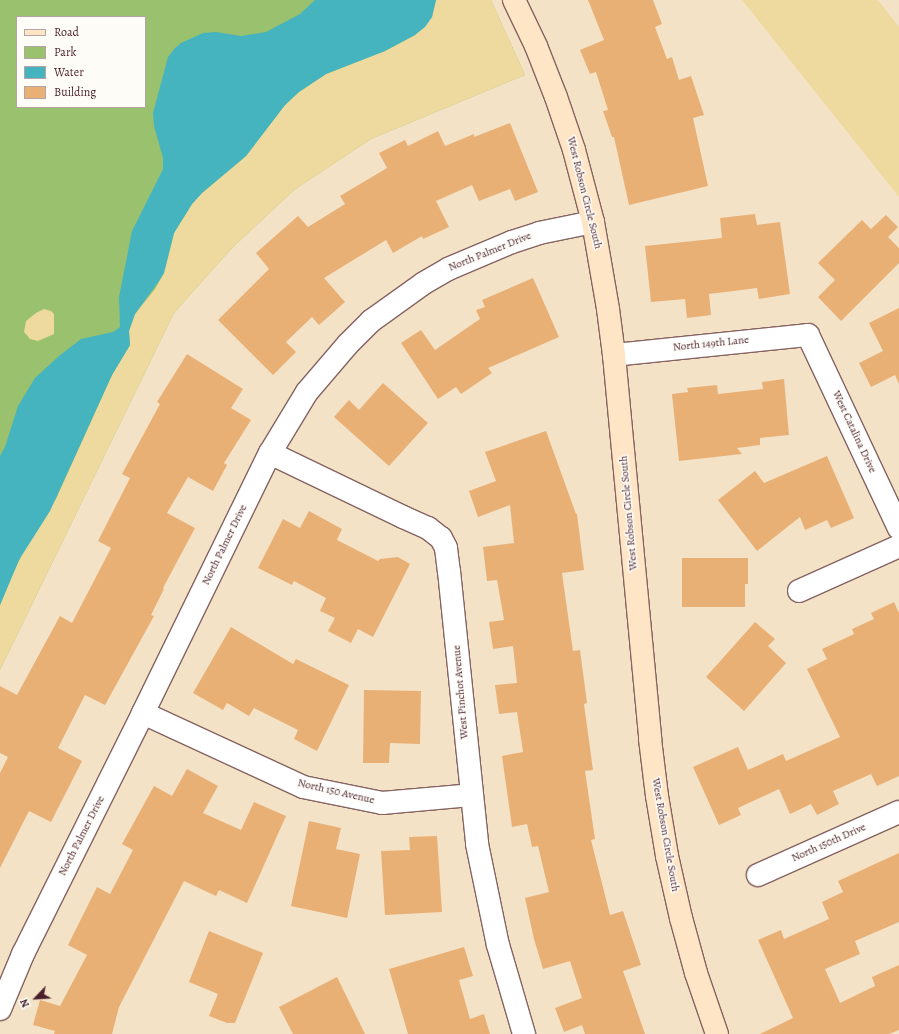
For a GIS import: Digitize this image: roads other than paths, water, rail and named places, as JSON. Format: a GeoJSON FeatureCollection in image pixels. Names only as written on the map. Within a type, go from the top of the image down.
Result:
{"type":"FeatureCollection","features":[{"type":"Feature","properties":{"kind":"street","name":"West Robson Circle South"},"geometry":{"type":"LineString","coordinates":[[514,0],[536,46],[556,97],[574,150],[593,222],[608,309],[614,355],[650,738],[657,796],[667,856],[681,918],[696,973],[717,1034]]}},
{"type":"Feature","properties":{"kind":"street","name":"North Palmer Drive"},"geometry":{"type":"LineString","coordinates":[[0,1009],[23,954],[144,713],[270,453],[307,392],[348,344],[398,301],[448,269],[483,253],[539,233],[593,222]]}},
{"type":"Feature","properties":{"kind":"street","name":"North 149th Lane"},"geometry":{"type":"LineString","coordinates":[[614,355],[808,335]]}},
{"type":"Feature","properties":{"kind":"street","name":"West Catalina Drive"},"geometry":{"type":"LineString","coordinates":[[808,335],[899,528]]}},
{"type":"Feature","properties":{"kind":"street","name":"West Pinchot Avenue"},"geometry":{"type":"LineString","coordinates":[[270,453],[428,528],[441,538],[446,548],[477,844],[486,896],[507,980],[524,1034]]}},
{"type":"Feature","properties":{"kind":"street"},"geometry":{"type":"LineString","coordinates":[[799,591],[899,546]]}},
{"type":"Feature","properties":{"kind":"street","name":"North 150 Avenue"},"geometry":{"type":"LineString","coordinates":[[144,713],[302,787],[382,803],[471,795]]}},
{"type":"Feature","properties":{"kind":"street","name":"North 150th Drive"},"geometry":{"type":"LineString","coordinates":[[758,875],[899,812]]}},
{"type":"Feature","properties":{"kind":"water"},"geometry":{"type":"Polygon","coordinates":[[[315,0],[436,0],[432,17],[425,27],[415,35],[385,51],[326,74],[299,92],[285,105],[246,156],[202,193],[192,204],[174,233],[164,273],[135,314],[129,331],[130,345],[112,375],[50,511],[19,560],[0,605],[0,456],[5,447],[18,406],[35,378],[59,356],[81,339],[113,332],[120,327],[119,297],[132,231],[163,169],[163,158],[154,126],[153,113],[168,57],[181,43],[203,33],[216,32],[241,36],[266,32],[300,14],[315,0]]]}}]}
